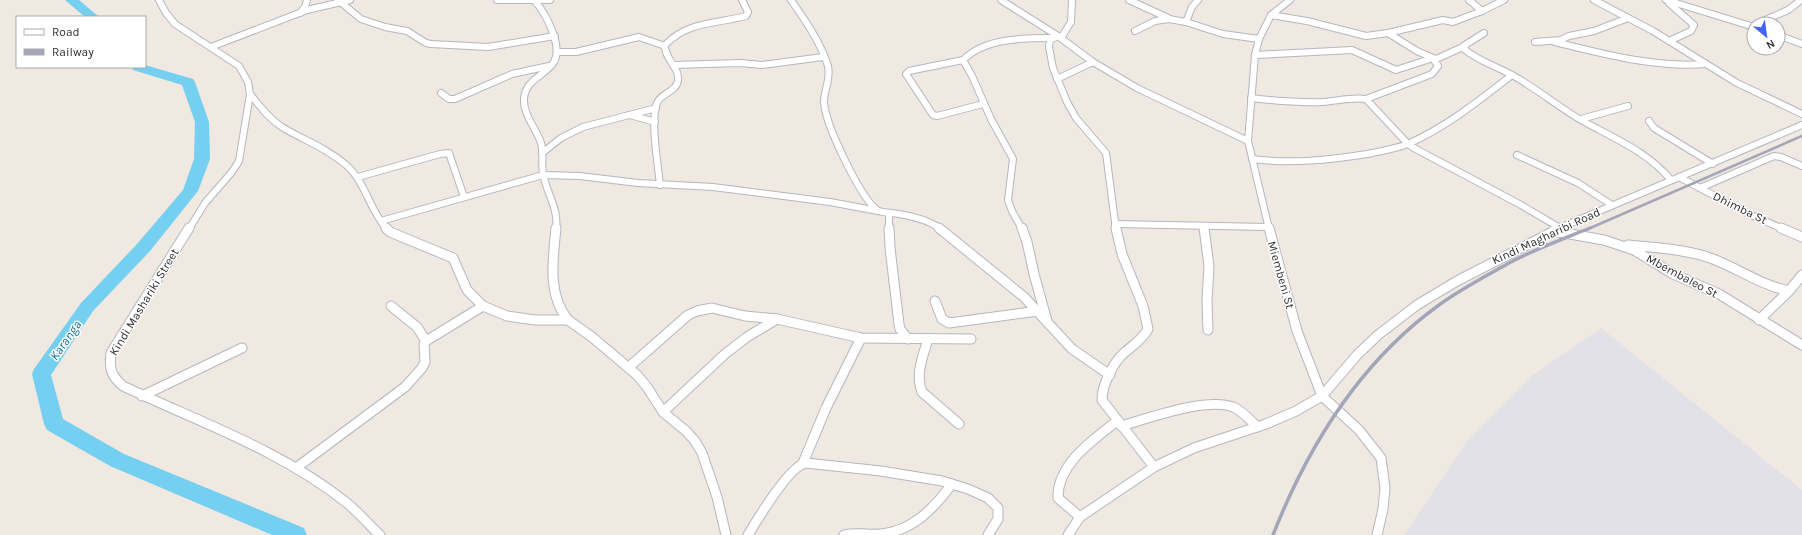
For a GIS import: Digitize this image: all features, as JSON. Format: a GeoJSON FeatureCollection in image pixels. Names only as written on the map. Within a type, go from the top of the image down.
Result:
{"type":"FeatureCollection","features":[{"type":"Feature","properties":{"kind":"street","name":"Kindi Mashariki Street"},"geometry":{"type":"LineString","coordinates":[[159,0],[166,13],[175,24],[239,66],[248,82],[250,94],[239,160],[232,172],[197,215],[111,352],[109,366],[111,377],[123,386],[142,396],[237,437],[296,468],[347,503],[380,535]]}},
{"type":"Feature","properties":{"kind":"street"},"geometry":{"type":"LineString","coordinates":[[300,13],[305,8],[307,0]]}},
{"type":"Feature","properties":{"kind":"street"},"geometry":{"type":"LineString","coordinates":[[211,47],[300,13],[340,1],[350,0]]}},
{"type":"Feature","properties":{"kind":"street"},"geometry":{"type":"LineString","coordinates":[[497,0],[550,0]]}},
{"type":"Feature","properties":{"kind":"street"},"geometry":{"type":"LineString","coordinates":[[660,185],[655,122],[656,108],[660,98],[678,83],[678,78],[673,66],[665,55],[665,46],[674,35],[694,26],[746,16],[748,12],[742,0]]}},
{"type":"Feature","properties":{"kind":"street"},"geometry":{"type":"LineString","coordinates":[[791,0],[808,24],[828,65],[829,74],[824,102],[826,114],[858,184],[868,200],[878,211]]}},
{"type":"Feature","properties":{"kind":"street"},"geometry":{"type":"LineString","coordinates":[[1001,0],[1093,62],[1136,88],[1248,141]]}},
{"type":"Feature","properties":{"kind":"street"},"geometry":{"type":"LineString","coordinates":[[1072,0],[1071,22],[1057,37],[1049,42],[1049,48],[1057,79],[1064,98],[1076,118],[1102,146],[1106,153],[1114,224],[1122,254],[1143,306],[1148,329],[1143,339],[1120,357],[1101,396],[1102,400],[1119,424],[1154,467]]}},
{"type":"Feature","properties":{"kind":"street"},"geometry":{"type":"LineString","coordinates":[[1129,0],[1169,19],[1186,22],[1223,34],[1259,39]]}},
{"type":"Feature","properties":{"kind":"street"},"geometry":{"type":"LineString","coordinates":[[1186,22],[1192,7],[1198,0]]}},
{"type":"Feature","properties":{"kind":"street","name":"Miembeni St"},"geometry":{"type":"LineString","coordinates":[[1290,0],[1271,15],[1259,39],[1255,54],[1248,141],[1268,227],[1297,331],[1322,396],[1359,430],[1381,458],[1385,488],[1383,509],[1376,535]]}},
{"type":"Feature","properties":{"kind":"street"},"geometry":{"type":"LineString","coordinates":[[1469,0],[1482,11]]}},
{"type":"Feature","properties":{"kind":"street"},"geometry":{"type":"LineString","coordinates":[[1271,15],[1307,21],[1357,35],[1388,33],[1442,20],[1452,22],[1482,11],[1504,0]]}},
{"type":"Feature","properties":{"kind":"street"},"geometry":{"type":"LineString","coordinates":[[1594,0],[1669,41],[1737,83],[1802,114]]}},
{"type":"Feature","properties":{"kind":"street"},"geometry":{"type":"LineString","coordinates":[[1667,0],[1694,26],[1691,31],[1669,41]]}},
{"type":"Feature","properties":{"kind":"street"},"geometry":{"type":"LineString","coordinates":[[1667,0],[1746,24]]}},
{"type":"Feature","properties":{"kind":"street"},"geometry":{"type":"LineString","coordinates":[[1772,16],[1788,10],[1801,0]]}},
{"type":"Feature","properties":{"kind":"street"},"geometry":{"type":"LineString","coordinates":[[340,1],[362,19],[385,27],[407,31],[426,43],[431,44],[488,47],[555,36]]}},
{"type":"Feature","properties":{"kind":"street"},"geometry":{"type":"LineString","coordinates":[[536,1],[543,10],[544,16],[555,36],[558,52],[552,65],[534,79],[526,88],[524,96],[525,113],[539,138],[542,153],[543,175],[557,220],[554,259],[556,298],[558,305],[568,320],[630,367],[647,387],[663,412],[686,431],[695,441],[702,453],[718,497],[726,535]]}},
{"type":"Feature","properties":{"kind":"street"},"geometry":{"type":"LineString","coordinates":[[1555,42],[1569,36],[1594,31],[1628,18]]}},
{"type":"Feature","properties":{"kind":"street"},"geometry":{"type":"LineString","coordinates":[[1136,32],[1155,21],[1169,19]]}},
{"type":"Feature","properties":{"kind":"street"},"geometry":{"type":"LineString","coordinates":[[1388,33],[1417,51],[1435,58]]}},
{"type":"Feature","properties":{"kind":"street"},"geometry":{"type":"LineString","coordinates":[[1255,54],[1352,50],[1396,70],[1435,58],[1465,46],[1484,33]]}},
{"type":"Feature","properties":{"kind":"street"},"geometry":{"type":"LineString","coordinates":[[558,52],[576,52],[639,37],[665,46]]}},
{"type":"Feature","properties":{"kind":"street"},"geometry":{"type":"LineString","coordinates":[[983,104],[937,116],[933,115],[906,74],[909,71],[963,60],[966,55],[988,46],[1022,39],[1057,37]]}},
{"type":"Feature","properties":{"kind":"street"},"geometry":{"type":"LineString","coordinates":[[1786,38],[1802,44]]}},
{"type":"Feature","properties":{"kind":"street"},"geometry":{"type":"LineString","coordinates":[[1535,42],[1555,42],[1601,53],[1682,66],[1706,64]]}},
{"type":"Feature","properties":{"kind":"street"},"geometry":{"type":"LineString","coordinates":[[1465,46],[1464,49],[1467,52],[1512,75],[1581,120],[1651,160],[1666,172],[1671,180]]}},
{"type":"Feature","properties":{"kind":"street"},"geometry":{"type":"LineString","coordinates":[[673,66],[740,63],[762,66],[823,57]]}},
{"type":"Feature","properties":{"kind":"street"},"geometry":{"type":"LineString","coordinates":[[1251,98],[1292,102],[1330,101],[1355,98],[1366,99],[1432,74],[1438,66],[1434,61],[1435,58]]}},
{"type":"Feature","properties":{"kind":"street"},"geometry":{"type":"LineString","coordinates":[[963,60],[972,76],[983,104],[1013,159],[1014,165],[1009,183],[1008,195],[1010,208],[1026,236],[1034,274],[1043,298],[1048,324]]}},
{"type":"Feature","properties":{"kind":"street"},"geometry":{"type":"LineString","coordinates":[[1057,79],[1093,62]]}},
{"type":"Feature","properties":{"kind":"street"},"geometry":{"type":"LineString","coordinates":[[440,93],[449,99],[455,99],[512,74],[552,65]]}},
{"type":"Feature","properties":{"kind":"street"},"geometry":{"type":"LineString","coordinates":[[1252,159],[1274,162],[1322,160],[1382,151],[1408,144],[1440,127],[1488,94],[1512,75]]}},
{"type":"Feature","properties":{"kind":"street"},"geometry":{"type":"LineString","coordinates":[[250,94],[269,117],[281,127],[315,144],[345,164],[358,177],[373,210],[390,232],[429,250],[453,258],[467,290],[483,306],[507,316],[535,320],[568,320]]}},
{"type":"Feature","properties":{"kind":"street"},"geometry":{"type":"LineString","coordinates":[[1366,99],[1408,144],[1560,228]]}},
{"type":"Feature","properties":{"kind":"street"},"geometry":{"type":"LineString","coordinates":[[1581,120],[1628,106]]}},
{"type":"Feature","properties":{"kind":"street"},"geometry":{"type":"LineString","coordinates":[[542,153],[568,133],[583,127],[656,108]]}},
{"type":"Feature","properties":{"kind":"street"},"geometry":{"type":"LineString","coordinates":[[630,115],[655,122]]}},
{"type":"Feature","properties":{"kind":"street"},"geometry":{"type":"LineString","coordinates":[[1648,122],[1654,128],[1713,164]]}},
{"type":"Feature","properties":{"kind":"street","name":"Kindi Magharibi Road"},"geometry":{"type":"LineString","coordinates":[[1080,517],[1154,467],[1194,448],[1257,427],[1296,411],[1322,396],[1357,355],[1378,335],[1417,305],[1457,281],[1552,231],[1802,125]]}},
{"type":"Feature","properties":{"kind":"street"},"geometry":{"type":"LineString","coordinates":[[358,177],[440,154],[449,153],[451,155],[464,197]]}},
{"type":"Feature","properties":{"kind":"street"},"geometry":{"type":"LineString","coordinates":[[1517,154],[1578,183],[1612,205]]}},
{"type":"Feature","properties":{"kind":"street"},"geometry":{"type":"LineString","coordinates":[[1700,188],[1774,156],[1802,166]]}},
{"type":"Feature","properties":{"kind":"street"},"geometry":{"type":"LineString","coordinates":[[381,221],[543,175],[580,176],[660,185],[714,187],[817,201],[889,213],[925,221],[937,226],[1038,310],[1048,324],[1072,349],[1110,375]]}},
{"type":"Feature","properties":{"kind":"street","name":"Dhimba St"},"geometry":{"type":"LineString","coordinates":[[1679,177],[1749,214],[1802,237]]}},
{"type":"Feature","properties":{"kind":"street"},"geometry":{"type":"LineString","coordinates":[[889,213],[890,248],[899,324],[900,329],[908,339]]}},
{"type":"Feature","properties":{"kind":"street"},"geometry":{"type":"LineString","coordinates":[[1114,224],[1204,227],[1268,227]]}},
{"type":"Feature","properties":{"kind":"street"},"geometry":{"type":"LineString","coordinates":[[1204,227],[1209,266],[1207,301],[1208,330]]}},
{"type":"Feature","properties":{"kind":"street","name":"Mbembaleo St"},"geometry":{"type":"LineString","coordinates":[[1552,231],[1621,244],[1640,253],[1673,274],[1719,294],[1759,320],[1802,345]]}},
{"type":"Feature","properties":{"kind":"street"},"geometry":{"type":"LineString","coordinates":[[1621,244],[1702,255],[1762,283],[1780,290],[1790,291]]}},
{"type":"Feature","properties":{"kind":"street"},"geometry":{"type":"LineString","coordinates":[[1759,320],[1790,291],[1802,275]]}},
{"type":"Feature","properties":{"kind":"street"},"geometry":{"type":"LineString","coordinates":[[935,301],[942,320],[949,323],[1009,316],[1038,310]]}},
{"type":"Feature","properties":{"kind":"street"},"geometry":{"type":"LineString","coordinates":[[391,306],[417,327],[426,341]]}},
{"type":"Feature","properties":{"kind":"street"},"geometry":{"type":"LineString","coordinates":[[296,468],[405,387],[422,368],[425,362],[424,344],[426,341],[483,306]]}},
{"type":"Feature","properties":{"kind":"street"},"geometry":{"type":"LineString","coordinates":[[630,367],[677,325],[697,311],[712,308],[745,316],[777,319],[861,338],[971,339]]}},
{"type":"Feature","properties":{"kind":"street"},"geometry":{"type":"LineString","coordinates":[[663,412],[725,354],[747,337],[777,319]]}},
{"type":"Feature","properties":{"kind":"street"},"geometry":{"type":"LineString","coordinates":[[748,535],[766,506],[796,469],[803,463],[826,408],[861,338]]}},
{"type":"Feature","properties":{"kind":"street"},"geometry":{"type":"LineString","coordinates":[[928,339],[918,379],[919,386],[922,392],[959,424]]}},
{"type":"Feature","properties":{"kind":"street"},"geometry":{"type":"LineString","coordinates":[[142,396],[242,348]]}},
{"type":"Feature","properties":{"kind":"street"},"geometry":{"type":"LineString","coordinates":[[1068,535],[1080,517],[1058,498],[1057,486],[1064,473],[1082,451],[1119,424],[1205,405],[1223,404],[1234,407],[1257,427]]}},
{"type":"Feature","properties":{"kind":"street"},"geometry":{"type":"LineString","coordinates":[[803,463],[882,470],[952,484],[978,492],[994,503],[998,508],[999,516],[988,535]]}},
{"type":"Feature","properties":{"kind":"street"},"geometry":{"type":"LineString","coordinates":[[844,535],[854,532],[884,534],[905,528],[927,514],[952,484]]}},
{"type":"Feature","properties":{"kind":"shaded area"},"geometry":{"type":"Polygon","coordinates":[[[1601,328],[1802,490],[1802,535],[1404,535],[1465,444],[1533,375],[1601,328]]]}},
{"type":"Feature","properties":{"kind":"waterway","name":"Karanga"},"geometry":{"type":"LineString","coordinates":[[71,0],[92,16]]}},
{"type":"Feature","properties":{"kind":"waterway","name":"Karanga"},"geometry":{"type":"LineString","coordinates":[[141,68],[188,82],[202,122],[202,159],[190,191],[144,247],[87,307],[41,374],[54,424],[117,460],[296,535]]}},
{"type":"Feature","properties":{"kind":"railway"},"geometry":{"type":"LineString","coordinates":[[1588,229],[1802,136]]}},
{"type":"Feature","properties":{"kind":"railway"},"geometry":{"type":"LineString","coordinates":[[1273,535],[1287,502],[1320,438],[1361,379],[1385,352],[1439,305],[1465,288],[1519,258],[1549,244],[1590,228]]}}]}
